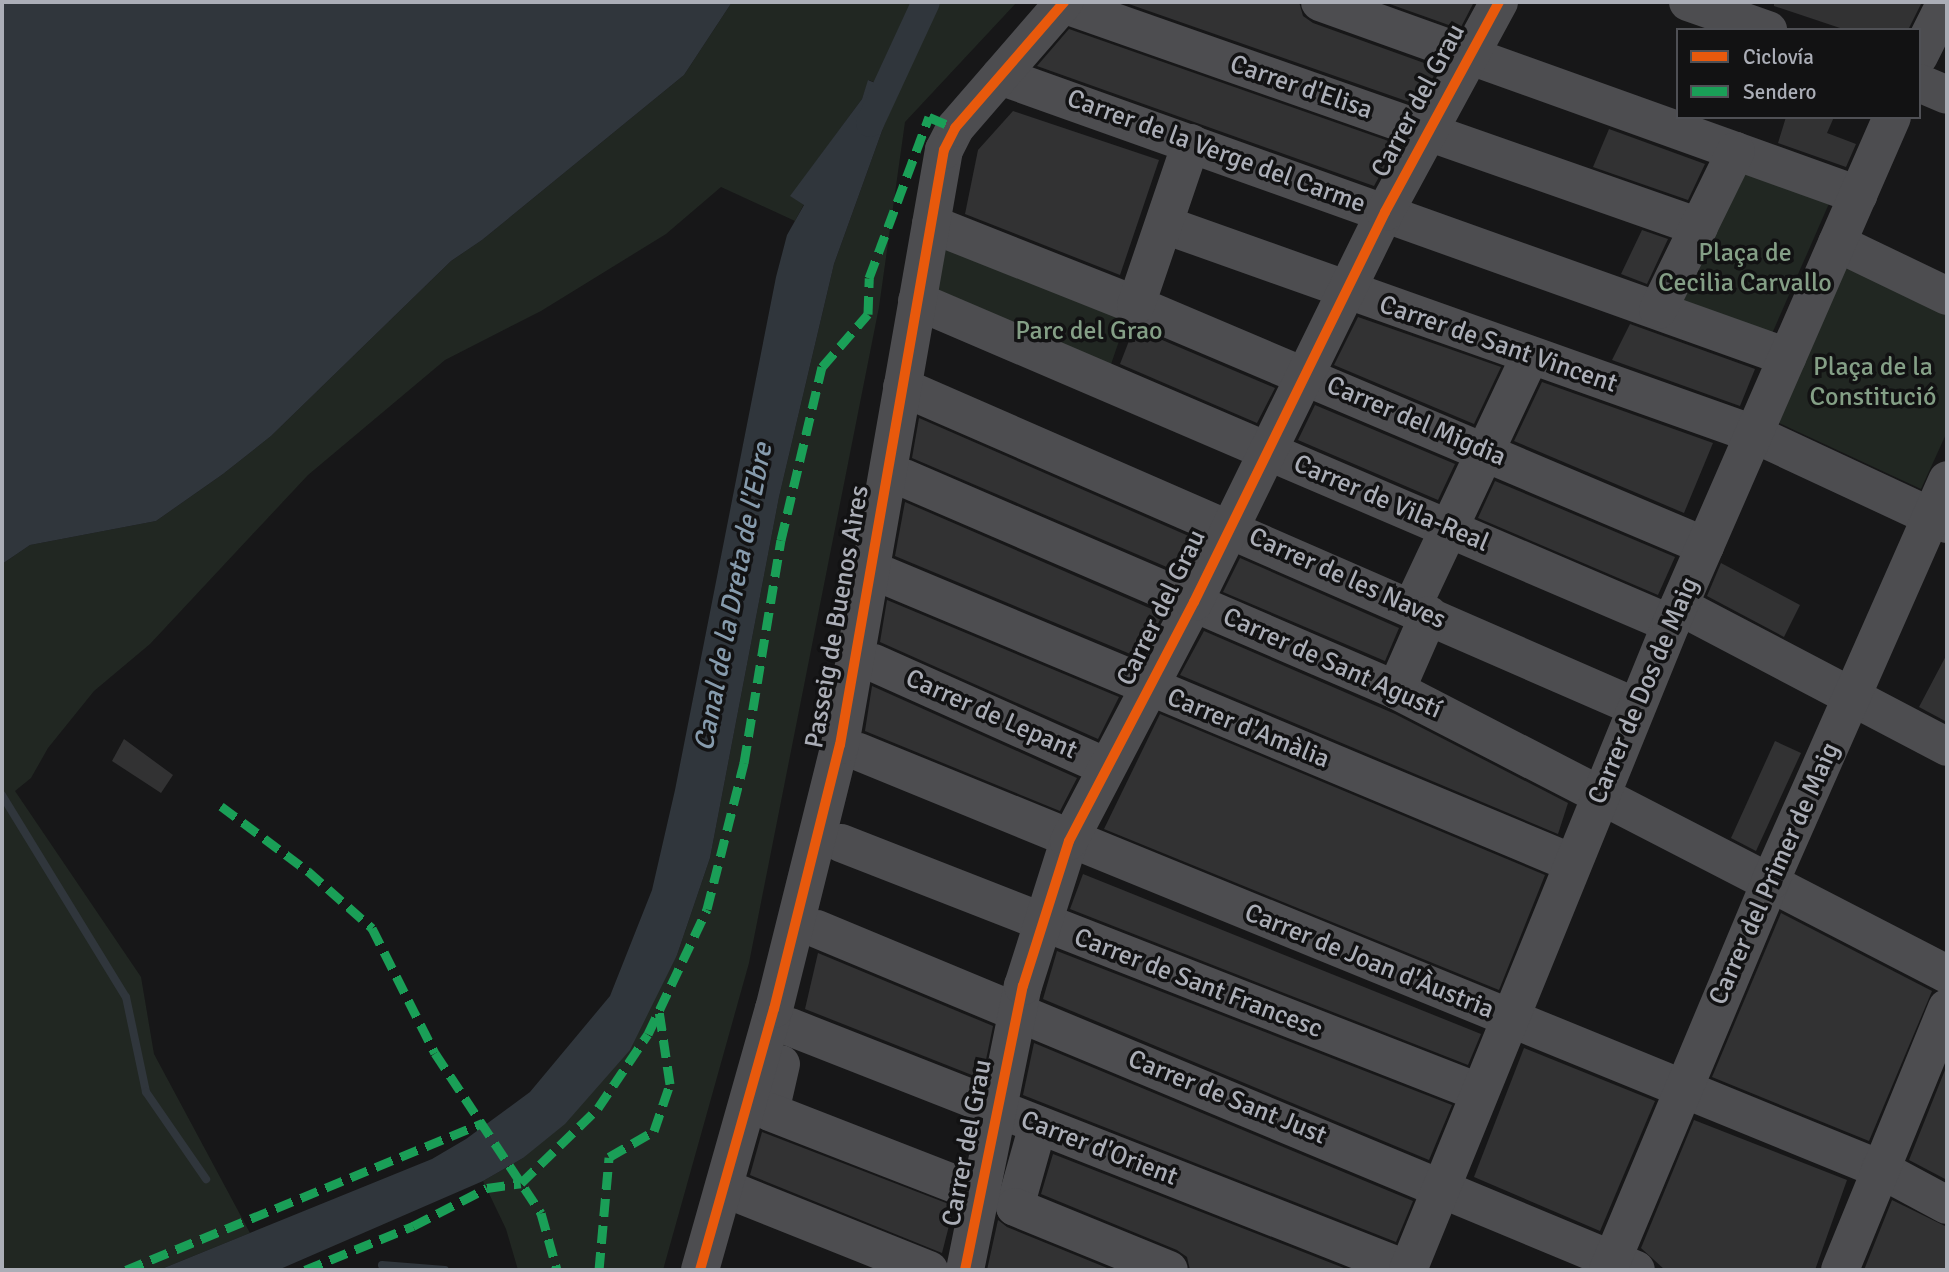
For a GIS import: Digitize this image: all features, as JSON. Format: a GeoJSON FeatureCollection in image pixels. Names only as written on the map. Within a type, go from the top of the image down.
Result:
{"type":"FeatureCollection","features":[{"type":"Feature","properties":{"kind":"street"},"geometry":{"type":"LineString","coordinates":[[1320,2],[1858,195]]}},
{"type":"Feature","properties":{"kind":"street","name":"Carrer del Grau"},"geometry":{"type":"LineString","coordinates":[[965,1270],[1017,1013],[1069,841],[1194,602],[1227,527],[1307,376],[1385,212],[1499,2]]}},
{"type":"Feature","properties":{"kind":"street"},"geometry":{"type":"LineString","coordinates":[[1688,2],[1762,28]]}},
{"type":"Feature","properties":{"kind":"street"},"geometry":{"type":"LineString","coordinates":[[1921,53],[1946,2]]}},
{"type":"Feature","properties":{"kind":"street","name":"Passeig de Buenos Aires"},"geometry":{"type":"LineString","coordinates":[[700,1270],[724,1188],[779,1028],[840,745],[944,150],[955,128],[1063,3]]}},
{"type":"Feature","properties":{"kind":"street","name":"Carrer d'Elisa"},"geometry":{"type":"LineString","coordinates":[[1063,3],[1699,227]]}},
{"type":"Feature","properties":{"kind":"street","name":"Carrer de la Verge del Carme"},"geometry":{"type":"LineString","coordinates":[[1000,76],[1787,357]]}},
{"type":"Feature","properties":{"kind":"street"},"geometry":{"type":"LineString","coordinates":[[1921,84],[1947,95]]}},
{"type":"Feature","properties":{"kind":"street","name":"Carrer de Dos de Maig"},"geometry":{"type":"LineString","coordinates":[[1408,1270],[1507,1018],[1636,707],[1891,119]]}},
{"type":"Feature","properties":{"kind":"street"},"geometry":{"type":"LineString","coordinates":[[1136,305],[1191,143]]}},
{"type":"Feature","properties":{"kind":"street"},"geometry":{"type":"LineString","coordinates":[[1658,310],[1736,151]]}},
{"type":"Feature","properties":{"kind":"street","name":"Carrer del Migdia"},"geometry":{"type":"LineString","coordinates":[[931,224],[1307,376],[1704,546]]}},
{"type":"Feature","properties":{"kind":"street","name":"Carrer de Sant Vincent"},"geometry":{"type":"LineString","coordinates":[[1165,225],[1347,292],[1754,434],[1939,519]]}},
{"type":"Feature","properties":{"kind":"street"},"geometry":{"type":"LineString","coordinates":[[1837,243],[1947,296]]}},
{"type":"Feature","properties":{"kind":"street","name":"Carrer de Vila-Real"},"geometry":{"type":"LineString","coordinates":[[917,301],[1449,528],[1675,615],[1853,695],[1947,747]]}},
{"type":"Feature","properties":{"kind":"street"},"geometry":{"type":"LineString","coordinates":[[1396,690],[1449,528],[1530,356]]}},
{"type":"Feature","properties":{"kind":"street","name":"Carrer de les Naves"},"geometry":{"type":"LineString","coordinates":[[902,387],[1636,707]]}},
{"type":"Feature","properties":{"kind":"street","name":"Carrer de Sant Agustí"},"geometry":{"type":"LineString","coordinates":[[904,478],[1396,690],[1601,792],[1947,974]]}},
{"type":"Feature","properties":{"kind":"street","name":"Carrer del Primer de Maig"},"geometry":{"type":"LineString","coordinates":[[1619,1266],[1681,1090],[1853,695],[1939,519],[1947,480]]}},
{"type":"Feature","properties":{"kind":"street","name":"Carrer d'Amàlia"},"geometry":{"type":"LineString","coordinates":[[886,576],[1572,863]]}},
{"type":"Feature","properties":{"kind":"street","name":"Carrer de Lepant"},"geometry":{"type":"LineString","coordinates":[[874,663],[1107,767]]}},
{"type":"Feature","properties":{"kind":"street","name":"Carrer de Joan d'Àustria"},"geometry":{"type":"LineString","coordinates":[[859,752],[1069,841],[1880,1169],[1947,1205]]}},
{"type":"Feature","properties":{"kind":"street","name":"Carrer de Sant Francesc"},"geometry":{"type":"LineString","coordinates":[[841,843],[1042,924],[1478,1092]]}},
{"type":"Feature","properties":{"kind":"street","name":"Carrer de Sant Just"},"geometry":{"type":"LineString","coordinates":[[817,929],[1441,1186],[1619,1266]]}},
{"type":"Feature","properties":{"kind":"street"},"geometry":{"type":"LineString","coordinates":[[1840,1270],[1947,1008]]}},
{"type":"Feature","properties":{"kind":"street"},"geometry":{"type":"LineString","coordinates":[[779,1028],[785,1051],[771,1112],[956,1184]]}},
{"type":"Feature","properties":{"kind":"street","name":"Carrer d'Orient"},"geometry":{"type":"LineString","coordinates":[[779,1028],[998,1109],[1408,1270]]}},
{"type":"Feature","properties":{"kind":"street"},"geometry":{"type":"LineString","coordinates":[[1038,1125],[1016,1208],[1169,1270]]}},
{"type":"Feature","properties":{"kind":"street"},"geometry":{"type":"LineString","coordinates":[[724,1188],[878,1261],[929,1270]]}},
{"type":"Feature","properties":{"kind":"green space"},"geometry":{"type":"Polygon","coordinates":[[[732,2],[1017,2],[905,122],[879,307],[749,963],[663,1270],[518,1270],[506,1229],[483,1181],[523,1158],[677,955],[710,858],[779,497],[834,264],[896,92],[869,80],[862,99],[791,196],[804,204],[795,221],[721,187],[666,234],[541,311],[445,360],[308,475],[150,644],[94,691],[48,748],[31,778],[15,791],[141,977],[154,1054],[250,1233],[159,1270],[2,1270],[2,564],[30,545],[156,521],[223,474],[271,436],[451,261],[482,240],[684,75],[732,2]]]}},
{"type":"Feature","properties":{"kind":"green space","name":"Plaça de Cecilia Carvallo"},"geometry":{"type":"Polygon","coordinates":[[[1739,166],[1831,199],[1771,336],[1675,302],[1739,166]]]}},
{"type":"Feature","properties":{"kind":"green space","name":"Parc del Grao"},"geometry":{"type":"Polygon","coordinates":[[[940,238],[1128,315],[1108,373],[929,296],[940,238]]]}},
{"type":"Feature","properties":{"kind":"green space","name":"Plaça de la Constitució"},"geometry":{"type":"Polygon","coordinates":[[[1845,266],[1947,313],[1947,432],[1921,489],[1775,421],[1845,266]]]}},
{"type":"Feature","properties":{"kind":"water"},"geometry":{"type":"Polygon","coordinates":[[[2,2],[732,2],[684,75],[482,240],[451,261],[271,436],[223,474],[156,521],[30,545],[2,564],[2,2]]]}},
{"type":"Feature","properties":{"kind":"water"},"geometry":{"type":"Polygon","coordinates":[[[868,80],[896,92],[834,264],[779,497],[710,858],[677,955],[630,1050],[565,1124],[523,1158],[483,1181],[278,1270],[159,1270],[432,1159],[466,1139],[530,1092],[610,996],[652,890],[675,790],[776,277],[787,235],[804,205],[790,196],[862,99],[868,80]]]}},
{"type":"Feature","properties":{"kind":"building"},"geometry":{"type":"Polygon","coordinates":[[[1123,2],[1299,2],[1303,16],[1313,23],[1438,68],[1418,105],[1123,2]]]}},
{"type":"Feature","properties":{"kind":"building"},"geometry":{"type":"Polygon","coordinates":[[[1384,2],[1474,2],[1460,29],[1384,2]]]}},
{"type":"Feature","properties":{"kind":"building"},"geometry":{"type":"Polygon","coordinates":[[[1774,2],[1922,2],[1909,28],[1840,28],[1774,6],[1774,2]]]}},
{"type":"Feature","properties":{"kind":"building"},"geometry":{"type":"Polygon","coordinates":[[[1069,29],[1397,144],[1374,186],[1037,66],[1069,29]]]}},
{"type":"Feature","properties":{"kind":"building"},"geometry":{"type":"Polygon","coordinates":[[[1013,111],[1159,160],[1120,275],[965,214],[978,150],[1013,111]]]}},
{"type":"Feature","properties":{"kind":"building"},"geometry":{"type":"Polygon","coordinates":[[[1785,119],[1833,119],[1827,133],[1856,144],[1846,167],[1778,143],[1785,119]]]}},
{"type":"Feature","properties":{"kind":"building"},"geometry":{"type":"Polygon","coordinates":[[[1609,129],[1705,164],[1688,200],[1593,167],[1609,129]]]}},
{"type":"Feature","properties":{"kind":"building"},"geometry":{"type":"Polygon","coordinates":[[[1642,230],[1668,239],[1647,284],[1621,274],[1642,230]]]}},
{"type":"Feature","properties":{"kind":"building"},"geometry":{"type":"Polygon","coordinates":[[[1358,317],[1501,367],[1474,424],[1334,365],[1358,317]]]}},
{"type":"Feature","properties":{"kind":"building"},"geometry":{"type":"Polygon","coordinates":[[[1630,324],[1755,369],[1740,406],[1612,360],[1630,324]]]}},
{"type":"Feature","properties":{"kind":"building"},"geometry":{"type":"Polygon","coordinates":[[[1134,328],[1275,388],[1257,423],[1120,364],[1134,328]]]}},
{"type":"Feature","properties":{"kind":"building"},"geometry":{"type":"Polygon","coordinates":[[[1542,382],[1713,443],[1684,513],[1514,441],[1542,382]]]}},
{"type":"Feature","properties":{"kind":"building"},"geometry":{"type":"Polygon","coordinates":[[[1315,405],[1455,464],[1438,500],[1298,440],[1315,405]]]}},
{"type":"Feature","properties":{"kind":"building"},"geometry":{"type":"Polygon","coordinates":[[[919,418],[1200,541],[1183,574],[912,458],[919,418]]]}},
{"type":"Feature","properties":{"kind":"building"},"geometry":{"type":"Polygon","coordinates":[[[1495,481],[1675,557],[1658,595],[1478,518],[1495,481]]]}},
{"type":"Feature","properties":{"kind":"building"},"geometry":{"type":"Polygon","coordinates":[[[905,502],[1163,614],[1140,658],[895,556],[905,502]]]}},
{"type":"Feature","properties":{"kind":"building"},"geometry":{"type":"Polygon","coordinates":[[[1240,558],[1399,628],[1385,661],[1223,592],[1240,558]]]}},
{"type":"Feature","properties":{"kind":"building"},"geometry":{"type":"Polygon","coordinates":[[[1721,563],[1800,605],[1784,637],[1707,596],[1721,563]]]}},
{"type":"Feature","properties":{"kind":"building"},"geometry":{"type":"Polygon","coordinates":[[[887,600],[1119,697],[1098,739],[880,642],[887,600]]]}},
{"type":"Feature","properties":{"kind":"building"},"geometry":{"type":"Polygon","coordinates":[[[1204,631],[1395,714],[1568,803],[1558,834],[1180,675],[1204,631]]]}},
{"type":"Feature","properties":{"kind":"building"},"geometry":{"type":"Polygon","coordinates":[[[1947,654],[1947,722],[1919,707],[1947,654]]]}},
{"type":"Feature","properties":{"kind":"building"},"geometry":{"type":"Polygon","coordinates":[[[872,686],[1077,778],[1060,811],[865,731],[872,686]]]}},
{"type":"Feature","properties":{"kind":"building"},"geometry":{"type":"Polygon","coordinates":[[[1160,714],[1545,875],[1499,990],[1104,829],[1160,714]]]}},
{"type":"Feature","properties":{"kind":"building"},"geometry":{"type":"Polygon","coordinates":[[[124,739],[173,775],[161,793],[112,761],[124,739]]]}},
{"type":"Feature","properties":{"kind":"building"},"geometry":{"type":"Polygon","coordinates":[[[1775,741],[1801,753],[1756,851],[1731,838],[1775,741]]]}},
{"type":"Feature","properties":{"kind":"building"},"geometry":{"type":"Polygon","coordinates":[[[1083,874],[1481,1034],[1468,1065],[1070,909],[1083,874]]]}},
{"type":"Feature","properties":{"kind":"building"},"geometry":{"type":"Polygon","coordinates":[[[1781,913],[1932,991],[1869,1141],[1712,1077],[1781,913]]]}},
{"type":"Feature","properties":{"kind":"building"},"geometry":{"type":"Polygon","coordinates":[[[1057,951],[1452,1105],[1429,1160],[1043,999],[1057,951]]]}},
{"type":"Feature","properties":{"kind":"building"},"geometry":{"type":"Polygon","coordinates":[[[818,953],[993,1026],[982,1079],[805,1009],[818,953]]]}},
{"type":"Feature","properties":{"kind":"building"},"geometry":{"type":"Polygon","coordinates":[[[1034,1043],[1413,1201],[1396,1242],[1023,1095],[1034,1043]]]}},
{"type":"Feature","properties":{"kind":"building"},"geometry":{"type":"Polygon","coordinates":[[[1524,1048],[1655,1101],[1600,1231],[1474,1177],[1524,1048]]]}},
{"type":"Feature","properties":{"kind":"building"},"geometry":{"type":"Polygon","coordinates":[[[1947,1065],[1947,1180],[1909,1160],[1947,1065]]]}},
{"type":"Feature","properties":{"kind":"building"},"geometry":{"type":"Polygon","coordinates":[[[1694,1120],[1847,1180],[1815,1270],[1665,1270],[1641,1248],[1694,1120]]]}},
{"type":"Feature","properties":{"kind":"building"},"geometry":{"type":"Polygon","coordinates":[[[762,1132],[954,1206],[942,1253],[750,1175],[762,1132]]]}},
{"type":"Feature","properties":{"kind":"building"},"geometry":{"type":"Polygon","coordinates":[[[1053,1154],[1349,1270],[1190,1270],[1187,1257],[1177,1250],[1041,1194],[1053,1154]]]}},
{"type":"Feature","properties":{"kind":"building"},"geometry":{"type":"Polygon","coordinates":[[[1892,1200],[1947,1227],[1947,1270],[1864,1270],[1892,1200]]]}},
{"type":"Feature","properties":{"kind":"building"},"geometry":{"type":"Polygon","coordinates":[[[998,1220],[1007,1227],[1112,1270],[987,1270],[998,1220]]]}},
{"type":"Feature","properties":{"kind":"waterway","name":"Canal de la Dreta de l'Ebre"},"geometry":{"type":"LineString","coordinates":[[870,123],[926,2]]}},
{"type":"Feature","properties":{"kind":"waterway"},"geometry":{"type":"LineString","coordinates":[[2,795],[126,997],[146,1092],[206,1179]]}},
{"type":"Feature","properties":{"kind":"waterway"},"geometry":{"type":"LineString","coordinates":[[382,1265],[445,1270]]}},
{"type":"Feature","properties":{"kind":"marked path"},"geometry":{"type":"LineString","coordinates":[[305,1270],[413,1226],[487,1188],[521,1183],[598,1108],[648,1034],[707,909],[744,763],[781,540],[822,367],[868,314],[869,278],[929,117],[955,128]]}},
{"type":"Feature","properties":{"kind":"marked path"},"geometry":{"type":"LineString","coordinates":[[221,806],[308,871],[372,928],[435,1053],[541,1213],[557,1270]]}},
{"type":"Feature","properties":{"kind":"marked path"},"geometry":{"type":"LineString","coordinates":[[599,1270],[609,1157],[654,1131],[670,1084],[659,1010]]}},
{"type":"Feature","properties":{"kind":"marked path"},"geometry":{"type":"LineString","coordinates":[[126,1270],[483,1123]]}},
{"type":"Feature","properties":{"kind":"cycle path"},"geometry":{"type":"LineString","coordinates":[[700,1270],[774,1009],[840,745],[944,150],[955,128],[1064,2]]}},
{"type":"Feature","properties":{"kind":"cycle path"},"geometry":{"type":"LineString","coordinates":[[965,1270],[1023,986],[1069,841],[1194,602],[1385,212],[1499,2]]}}]}
